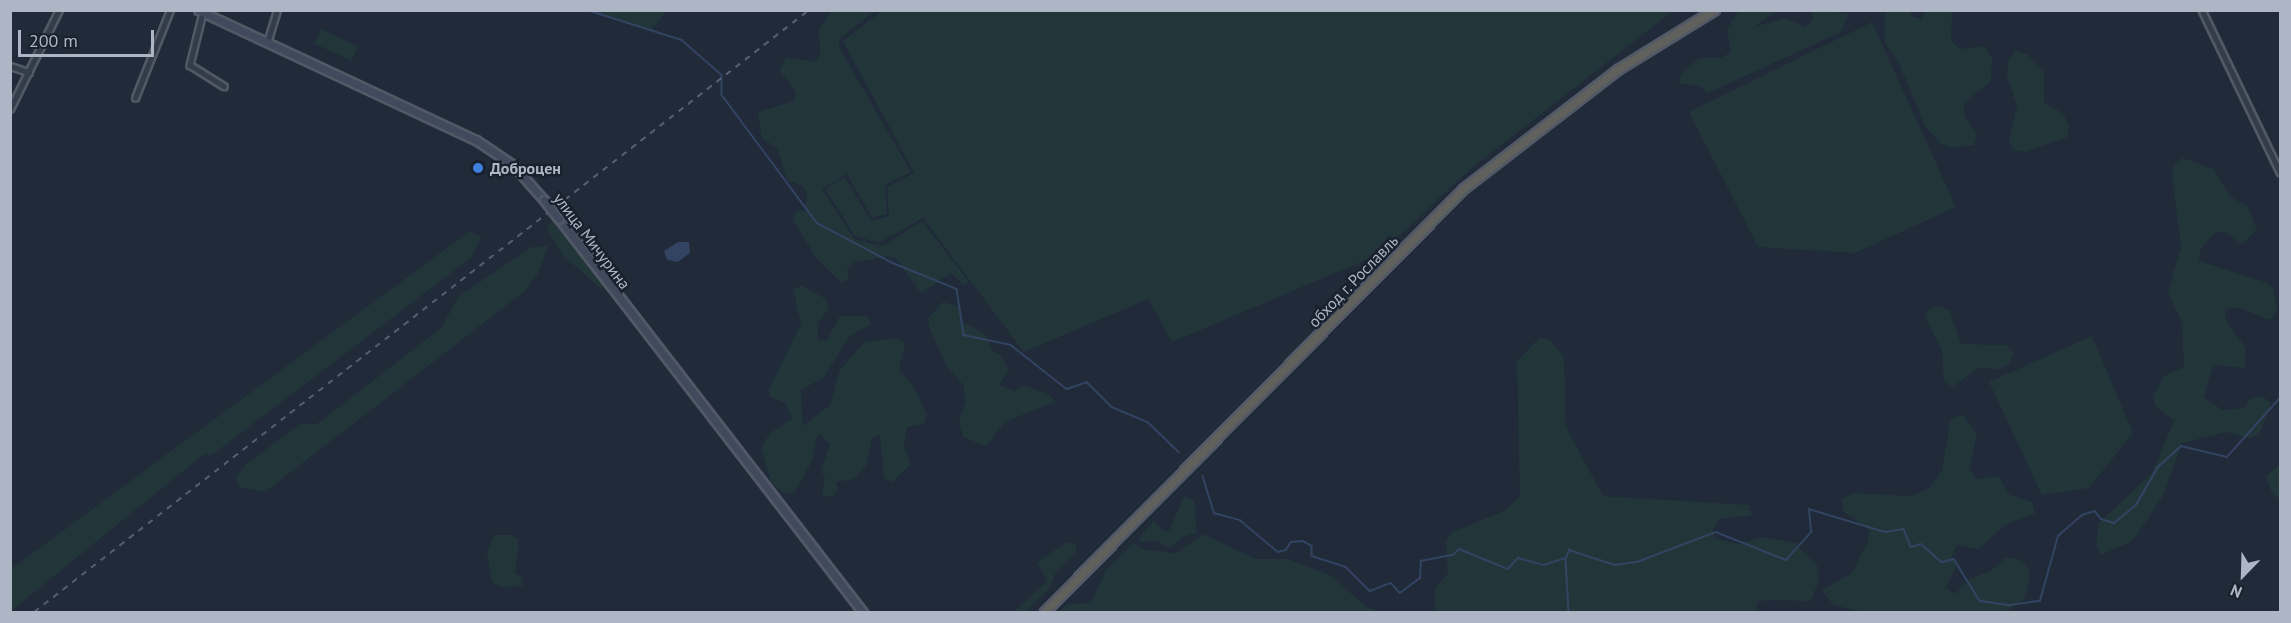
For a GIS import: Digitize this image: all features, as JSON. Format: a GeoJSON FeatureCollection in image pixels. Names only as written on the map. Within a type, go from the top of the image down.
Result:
{"type":"FeatureCollection","features":[{"type":"Feature","properties":{"kind":"highway","name":"обход г. Рославль"},"geometry":{"type":"LineString","coordinates":[[1045,612],[1464,189],[1609,76],[1715,10]]}},
{"type":"Feature","properties":{"kind":"main road","name":"улица Мичурина"},"geometry":{"type":"LineString","coordinates":[[201,12],[476,140],[513,165],[559,219],[863,612]]}},
{"type":"Feature","properties":{"kind":"street"},"geometry":{"type":"LineString","coordinates":[[10,108],[59,10]]}},
{"type":"Feature","properties":{"kind":"street"},"geometry":{"type":"LineString","coordinates":[[135,98],[170,10]]}},
{"type":"Feature","properties":{"kind":"street"},"geometry":{"type":"LineString","coordinates":[[267,43],[277,10]]}},
{"type":"Feature","properties":{"kind":"street"},"geometry":{"type":"LineString","coordinates":[[2202,10],[2280,172]]}},
{"type":"Feature","properties":{"kind":"street"},"geometry":{"type":"LineString","coordinates":[[201,12],[190,65],[225,86]]}},
{"type":"Feature","properties":{"kind":"street"},"geometry":{"type":"LineString","coordinates":[[10,66],[29,72]]}},
{"type":"Feature","properties":{"kind":"green space"},"geometry":{"type":"Polygon","coordinates":[[[587,11],[666,11],[652,30],[587,11]]]}},
{"type":"Feature","properties":{"kind":"green space"},"geometry":{"type":"Polygon","coordinates":[[[831,11],[875,11],[839,39],[839,47],[911,172],[885,185],[887,214],[872,218],[847,174],[822,189],[854,239],[882,246],[922,221],[969,282],[964,285],[951,273],[921,293],[896,258],[887,256],[853,263],[847,269],[849,278],[842,283],[817,259],[793,220],[796,211],[805,211],[807,194],[803,186],[787,180],[777,148],[762,138],[758,112],[794,101],[796,92],[780,71],[786,57],[814,62],[820,55],[819,30],[831,11]]]}},
{"type":"Feature","properties":{"kind":"green space"},"geometry":{"type":"Polygon","coordinates":[[[882,11],[1673,11],[1468,171],[1380,254],[1172,342],[1148,299],[1024,352],[923,218],[879,243],[855,236],[825,189],[845,177],[871,221],[889,216],[887,187],[914,173],[843,41],[882,11]]]}},
{"type":"Feature","properties":{"kind":"green space"},"geometry":{"type":"Polygon","coordinates":[[[1776,11],[1754,27],[1785,18],[1805,27],[1813,20],[1811,11],[1849,13],[1841,32],[1708,93],[1700,86],[1679,83],[1682,73],[1699,58],[1721,58],[1731,52],[1727,29],[1738,12],[1776,11]]]}},
{"type":"Feature","properties":{"kind":"green space"},"geometry":{"type":"Polygon","coordinates":[[[1885,11],[1911,11],[1911,16],[1921,19],[1926,11],[1952,11],[1951,41],[1960,49],[1984,46],[1992,58],[1991,81],[1964,103],[1964,116],[1977,134],[1974,145],[1952,148],[1941,144],[1926,128],[1898,61],[1885,44],[1885,11]]]}},
{"type":"Feature","properties":{"kind":"green space"},"geometry":{"type":"Polygon","coordinates":[[[1872,22],[1956,207],[1855,253],[1758,247],[1689,112],[1872,22]]]}},
{"type":"Feature","properties":{"kind":"green space"},"geometry":{"type":"Polygon","coordinates":[[[321,29],[358,46],[351,61],[314,44],[321,29]]]}},
{"type":"Feature","properties":{"kind":"green space"},"geometry":{"type":"Polygon","coordinates":[[[2016,50],[2028,55],[2044,71],[2044,102],[2063,114],[2069,125],[2067,137],[2025,152],[2014,150],[2009,141],[2017,106],[2007,75],[2009,59],[2016,50]]]}},
{"type":"Feature","properties":{"kind":"green space"},"geometry":{"type":"Polygon","coordinates":[[[2183,158],[2213,169],[2230,196],[2248,207],[2257,229],[2242,245],[2224,231],[2214,233],[2200,250],[2199,261],[2265,282],[2274,289],[2277,311],[2270,320],[2238,307],[2227,309],[2225,319],[2245,347],[2245,368],[2213,365],[2204,397],[2222,410],[2244,408],[2251,398],[2262,396],[2271,403],[2259,435],[2249,438],[2226,432],[2182,443],[2163,496],[2138,533],[2132,541],[2101,555],[2096,545],[2099,523],[2152,473],[2174,421],[2156,407],[2153,396],[2164,376],[2184,367],[2182,323],[2168,292],[2181,247],[2172,175],[2174,164],[2183,158]]]}},
{"type":"Feature","properties":{"kind":"green space"},"geometry":{"type":"Polygon","coordinates":[[[552,220],[603,285],[602,290],[563,255],[547,229],[552,220]]]}},
{"type":"Feature","properties":{"kind":"green space"},"geometry":{"type":"Polygon","coordinates":[[[470,231],[481,237],[472,257],[212,455],[204,454],[11,611],[11,569],[470,231]]]}},
{"type":"Feature","properties":{"kind":"green space"},"geometry":{"type":"Polygon","coordinates":[[[548,246],[538,273],[525,291],[265,492],[239,487],[235,479],[245,465],[300,424],[317,424],[441,328],[459,296],[532,247],[548,246]]]}},
{"type":"Feature","properties":{"kind":"green space"},"geometry":{"type":"Polygon","coordinates":[[[802,286],[826,299],[829,308],[818,323],[818,341],[827,340],[840,316],[868,316],[871,324],[849,337],[824,377],[801,390],[803,426],[830,405],[840,370],[864,342],[897,338],[905,344],[899,369],[916,390],[927,415],[924,424],[907,427],[904,445],[911,464],[892,482],[884,478],[880,435],[872,438],[866,466],[854,479],[836,482],[838,491],[831,497],[822,495],[825,478],[821,470],[830,444],[818,433],[812,461],[794,493],[785,494],[771,482],[761,448],[770,433],[792,419],[786,403],[770,397],[769,389],[801,324],[793,289],[802,286]]]}},
{"type":"Feature","properties":{"kind":"green space"},"geometry":{"type":"Polygon","coordinates":[[[943,302],[961,307],[962,321],[986,335],[993,351],[1001,355],[1009,371],[999,385],[1015,391],[1023,385],[1049,394],[1055,402],[1005,422],[986,446],[963,437],[959,420],[966,402],[963,385],[946,365],[929,327],[928,318],[943,302]]]}},
{"type":"Feature","properties":{"kind":"green space"},"geometry":{"type":"Polygon","coordinates":[[[1940,306],[1950,311],[1961,344],[2006,345],[2014,353],[2009,364],[1999,369],[1978,368],[1953,387],[1944,382],[1942,350],[1925,317],[1930,308],[1940,306]]]}},
{"type":"Feature","properties":{"kind":"green space"},"geometry":{"type":"Polygon","coordinates":[[[2092,336],[2133,433],[2089,488],[2042,495],[1989,382],[2092,336]]]}},
{"type":"Feature","properties":{"kind":"green space"},"geometry":{"type":"Polygon","coordinates":[[[1540,337],[1550,340],[1564,357],[1566,427],[1603,496],[1749,505],[1752,515],[1720,519],[1713,529],[1716,539],[1739,544],[1761,537],[1795,543],[1818,567],[1819,580],[1811,601],[1767,600],[1757,602],[1757,612],[1436,612],[1434,590],[1448,573],[1446,542],[1452,532],[1504,511],[1520,496],[1517,361],[1540,337]]]}},
{"type":"Feature","properties":{"kind":"green space"},"geometry":{"type":"Polygon","coordinates":[[[1963,415],[1977,434],[1969,468],[1976,479],[1998,476],[2010,495],[2032,502],[2035,513],[2005,525],[1979,549],[1957,545],[1952,556],[1956,567],[1946,587],[1955,594],[1970,579],[1991,571],[2006,557],[2018,559],[2027,566],[2030,577],[2024,600],[2005,612],[1863,612],[1833,605],[1822,590],[1852,573],[1868,541],[1869,530],[1843,511],[1842,500],[1853,493],[1910,496],[1930,488],[1942,470],[1951,418],[1963,415]]]}},
{"type":"Feature","properties":{"kind":"green space"},"geometry":{"type":"Polygon","coordinates":[[[2280,464],[2280,499],[2272,494],[2266,476],[2280,464]]]}},
{"type":"Feature","properties":{"kind":"green space"},"geometry":{"type":"Polygon","coordinates":[[[1184,496],[1194,500],[1197,533],[1182,537],[1170,548],[1156,541],[1140,542],[1139,538],[1153,521],[1166,532],[1170,529],[1184,496]]]}},
{"type":"Feature","properties":{"kind":"green space"},"geometry":{"type":"Polygon","coordinates":[[[1203,534],[1256,559],[1288,559],[1332,576],[1366,607],[1382,612],[1059,612],[1068,604],[1091,603],[1105,572],[1134,543],[1145,550],[1177,553],[1203,534]]]}},
{"type":"Feature","properties":{"kind":"green space"},"geometry":{"type":"Polygon","coordinates":[[[494,535],[512,535],[519,540],[515,573],[523,578],[522,586],[500,587],[492,582],[487,554],[494,535]]]}},
{"type":"Feature","properties":{"kind":"green space"},"geometry":{"type":"Polygon","coordinates":[[[1066,543],[1075,543],[1077,551],[1056,572],[1049,589],[1025,612],[1014,612],[1047,581],[1037,562],[1066,543]]]}},
{"type":"Feature","properties":{"kind":"water"},"geometry":{"type":"Polygon","coordinates":[[[678,242],[689,242],[690,253],[678,262],[667,260],[664,251],[678,242]]]}},
{"type":"Feature","properties":{"kind":"waterway"},"geometry":{"type":"LineString","coordinates":[[587,10],[682,40],[722,75],[722,95],[817,223],[893,263],[957,289],[964,335],[1011,345],[1067,389],[1087,382],[1112,407],[1148,422],[1179,452]]}},
{"type":"Feature","properties":{"kind":"waterway"},"geometry":{"type":"LineString","coordinates":[[1203,476],[1214,513],[1240,520],[1278,552],[1286,550],[1291,542],[1303,541],[1312,546],[1312,556],[1346,567],[1370,591],[1391,583],[1400,593],[1420,578],[1421,561],[1453,555],[1459,549],[1508,569],[1518,558],[1544,565],[1566,558],[1569,550],[1615,565],[1637,562],[1716,532],[1786,560],[1811,532],[1809,509],[1885,532],[1904,529],[1911,547],[1921,544],[1942,562],[1954,559],[1980,601],[2010,605],[2040,601],[2058,536],[2082,515],[2095,511],[2101,519],[2114,523],[2136,505],[2158,467],[2181,446],[2227,457],[2280,398]]}},
{"type":"Feature","properties":{"kind":"waterway"},"geometry":{"type":"LineString","coordinates":[[1566,559],[1569,612]]}},
{"type":"Feature","properties":{"kind":"railway"},"geometry":{"type":"LineString","coordinates":[[34,612],[809,10]]}},
{"type":"Feature","properties":{"kind":"place","name":"Доброцен"},"geometry":{"type":"Point","coordinates":[478,168]}}]}
